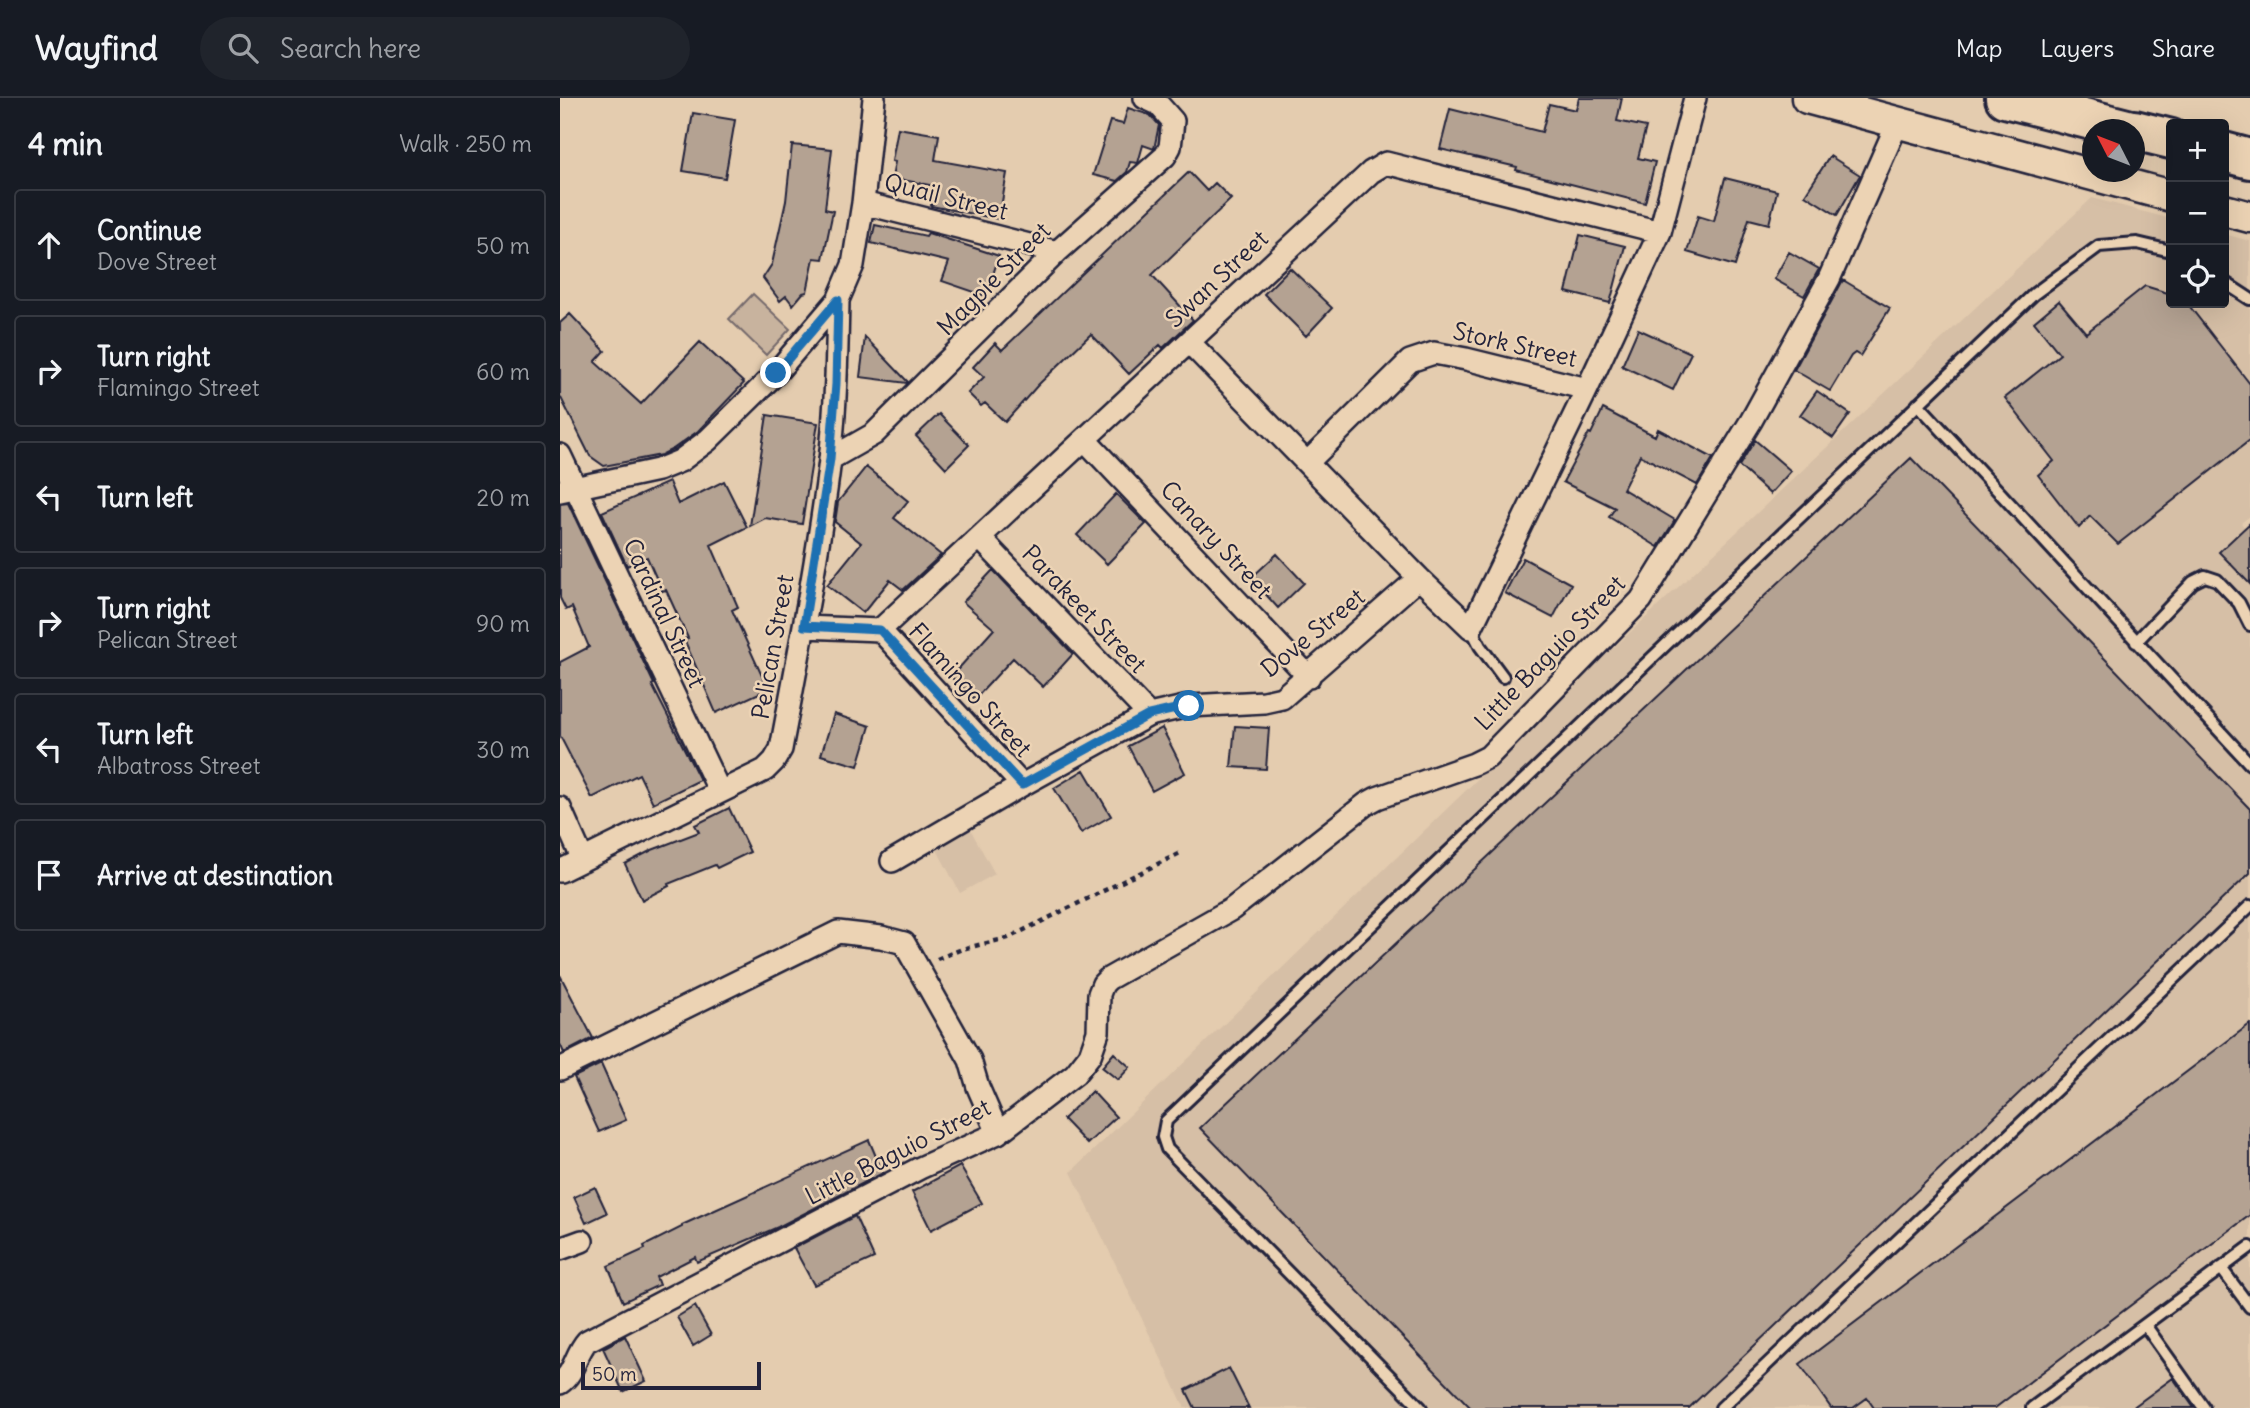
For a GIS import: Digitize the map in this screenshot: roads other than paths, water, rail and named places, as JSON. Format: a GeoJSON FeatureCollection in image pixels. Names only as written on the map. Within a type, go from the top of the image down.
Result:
{"type":"FeatureCollection","features":[{"type":"Feature","properties":{"kind":"highway"},"geometry":{"type":"LineString","coordinates":[[2005,98],[2089,119]]}},
{"type":"Feature","properties":{"kind":"highway"},"geometry":{"type":"LineString","coordinates":[[2145,133],[2166,138]]}},
{"type":"Feature","properties":{"kind":"highway"},"geometry":{"type":"LineString","coordinates":[[2229,153],[2250,159]]}},
{"type":"Feature","properties":{"kind":"street"},"geometry":{"type":"LineString","coordinates":[[568,490],[658,470],[680,461],[708,440],[776,373],[838,300],[853,265],[863,203],[874,98]]}},
{"type":"Feature","properties":{"kind":"street","name":"Magpie Street"},"geometry":{"type":"LineString","coordinates":[[830,459],[881,428],[1057,252],[1165,156],[1170,147],[1174,121],[1158,104],[1145,98]]}},
{"type":"Feature","properties":{"kind":"street"},"geometry":{"type":"LineString","coordinates":[[1189,342],[1471,628],[1660,232],[1695,98]]}},
{"type":"Feature","properties":{"kind":"street"},"geometry":{"type":"LineString","coordinates":[[1807,98],[2166,195]]}},
{"type":"Feature","properties":{"kind":"street","name":"Little Baguio Street"},"geometry":{"type":"LineString","coordinates":[[560,1383],[572,1371],[580,1349],[587,1341],[920,1168],[998,1133],[1075,1074],[1090,1055],[1098,1032],[1099,994],[1108,979],[1232,909],[1366,804],[1488,757],[1641,600],[1751,421],[1829,279],[1898,122]]}},
{"type":"Feature","properties":{"kind":"street","name":"Swan Street"},"geometry":{"type":"LineString","coordinates":[[880,630],[981,539],[1371,172],[1386,163],[1660,232]]}},
{"type":"Feature","properties":{"kind":"street","name":"Quail Street"},"geometry":{"type":"LineString","coordinates":[[863,203],[1057,252]]}},
{"type":"Feature","properties":{"kind":"street"},"geometry":{"type":"LineString","coordinates":[[2229,211],[2250,217]]}},
{"type":"Feature","properties":{"kind":"street","name":"Pelican Street"},"geometry":{"type":"LineString","coordinates":[[560,871],[765,770],[781,749],[804,626],[830,459],[836,384],[838,300]]}},
{"type":"Feature","properties":{"kind":"street","name":"Stork Street"},"geometry":{"type":"LineString","coordinates":[[1307,463],[1410,361],[1434,353],[1587,388]]}},
{"type":"Feature","properties":{"kind":"street","name":"Canary Street"},"geometry":{"type":"LineString","coordinates":[[1085,440],[1309,677]]}},
{"type":"Feature","properties":{"kind":"street","name":"Cardinal Street"},"geometry":{"type":"LineString","coordinates":[[560,455],[568,490],[720,792]]}},
{"type":"Feature","properties":{"kind":"street","name":"Parakeet Street"},"geometry":{"type":"LineString","coordinates":[[981,539],[1149,715]]}},
{"type":"Feature","properties":{"kind":"street","name":"Dove Street"},"geometry":{"type":"LineString","coordinates":[[892,861],[1149,715],[1189,706],[1264,702],[1282,698],[1419,578]]}},
{"type":"Feature","properties":{"kind":"street"},"geometry":{"type":"LineString","coordinates":[[804,626],[880,630]]}},
{"type":"Feature","properties":{"kind":"street","name":"Flamingo Street"},"geometry":{"type":"LineString","coordinates":[[880,630],[1022,785]]}},
{"type":"Feature","properties":{"kind":"street"},"geometry":{"type":"LineString","coordinates":[[560,808],[583,860]]}},
{"type":"Feature","properties":{"kind":"street"},"geometry":{"type":"LineString","coordinates":[[560,1069],[838,933],[881,937],[904,943],[919,967],[970,1060],[978,1087],[998,1133]]}},
{"type":"Feature","properties":{"kind":"street"},"geometry":{"type":"LineString","coordinates":[[560,1250],[582,1241]]}},
{"type":"Feature","properties":{"kind":"lane"},"geometry":{"type":"LineString","coordinates":[[1421,1408],[1167,1149],[1163,1137],[1166,1121],[2034,294],[2099,246],[2137,243],[2166,250]]}},
{"type":"Feature","properties":{"kind":"lane"},"geometry":{"type":"LineString","coordinates":[[2229,285],[2250,299]]}},
{"type":"Feature","properties":{"kind":"lane"},"geometry":{"type":"LineString","coordinates":[[1918,404],[2250,764]]}},
{"type":"Feature","properties":{"kind":"lane"},"geometry":{"type":"LineString","coordinates":[[2136,642],[2193,582],[2205,576],[2217,580],[2239,603],[2250,625]]}},
{"type":"Feature","properties":{"kind":"lane"},"geometry":{"type":"LineString","coordinates":[[1471,628],[1480,646],[1503,677]]}},
{"type":"Feature","properties":{"kind":"lane"},"geometry":{"type":"LineString","coordinates":[[1721,1408],[2250,906]]}},
{"type":"Feature","properties":{"kind":"lane"},"geometry":{"type":"LineString","coordinates":[[2032,1408],[2250,1247]]}},
{"type":"Feature","properties":{"kind":"lane"},"geometry":{"type":"LineString","coordinates":[[2221,1268],[2250,1307]]}},
{"type":"Feature","properties":{"kind":"lane"},"geometry":{"type":"LineString","coordinates":[[2144,1325],[2204,1408]]}}]}
